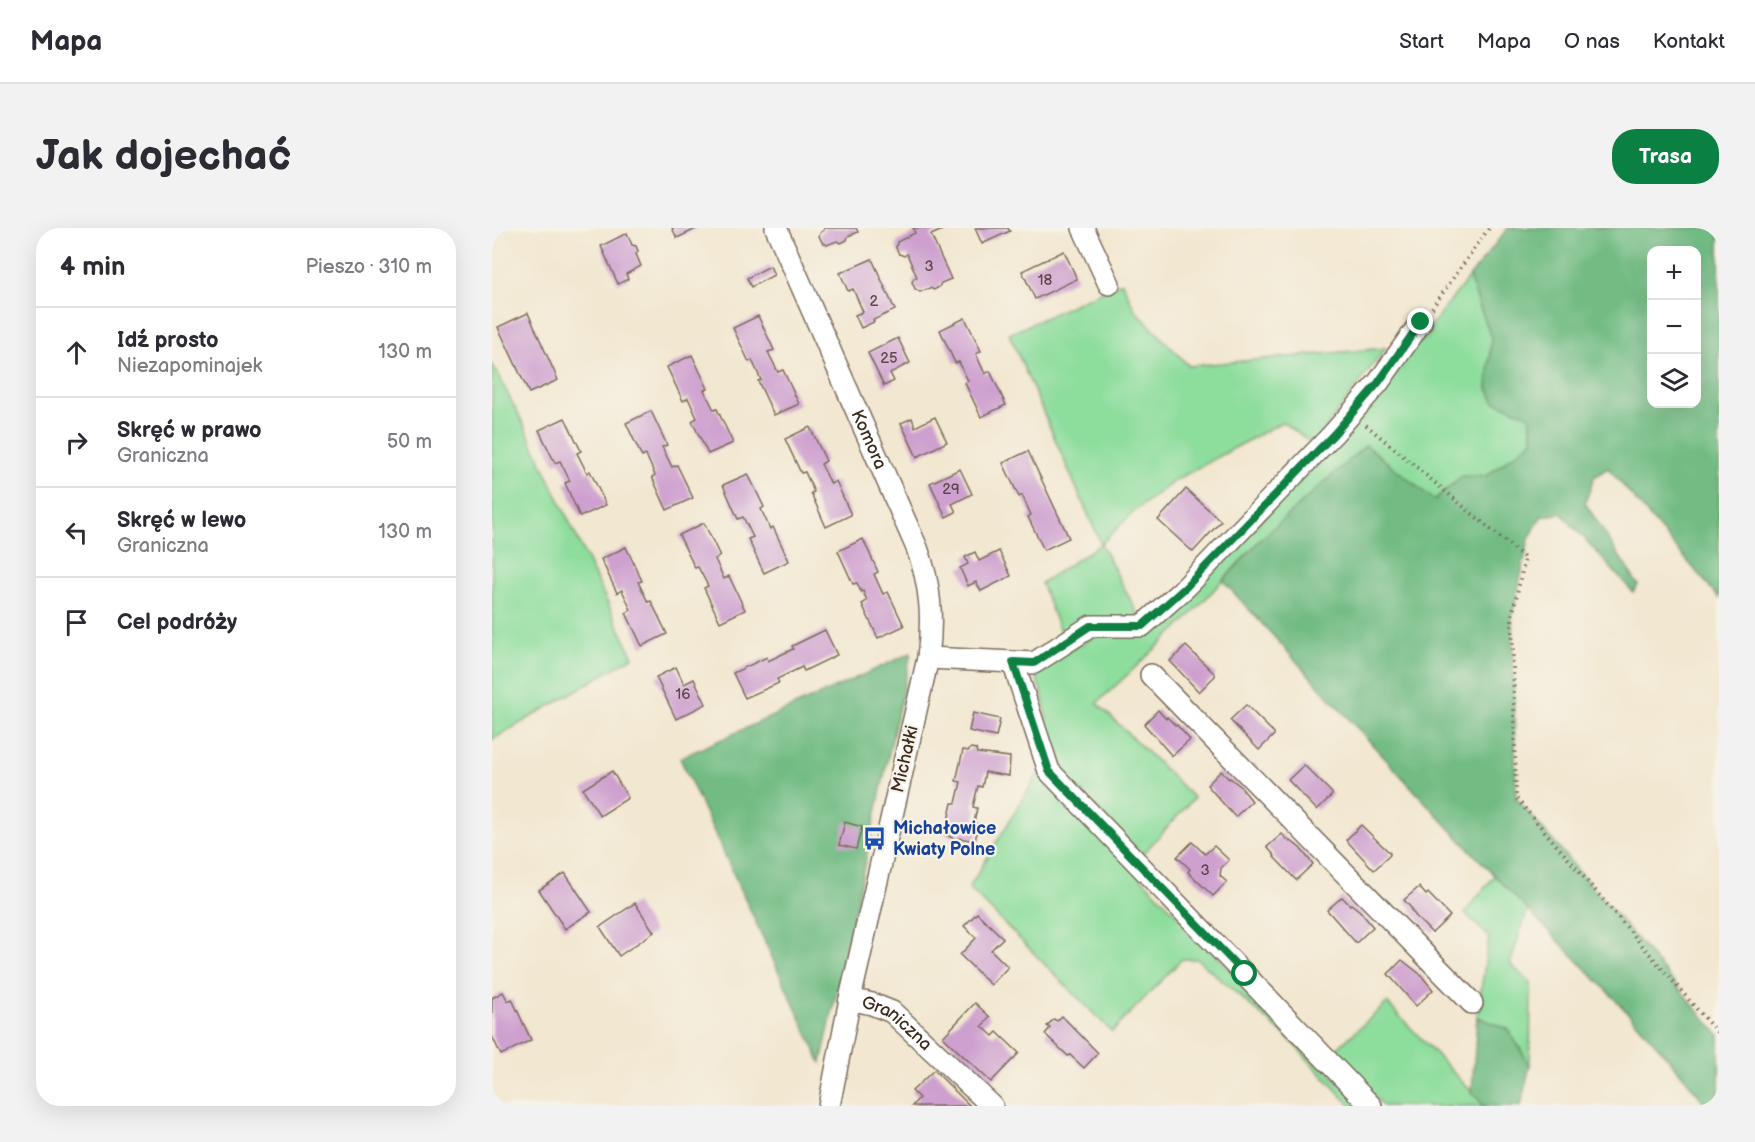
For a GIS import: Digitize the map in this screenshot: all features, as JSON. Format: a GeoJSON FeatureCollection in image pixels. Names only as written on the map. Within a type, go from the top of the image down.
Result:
{"type":"FeatureCollection","features":[{"type":"Feature","properties":{"kind":"street","name":"Komora"},"geometry":{"type":"LineString","coordinates":[[776,228],[926,571],[932,630],[928,658]]}},
{"type":"Feature","properties":{"kind":"street"},"geometry":{"type":"LineString","coordinates":[[1083,228],[1109,284]]}},
{"type":"Feature","properties":{"kind":"street"},"geometry":{"type":"LineString","coordinates":[[928,658],[1034,663],[1090,626],[1142,626],[1186,587],[1351,413],[1378,383],[1421,322]]}},
{"type":"Feature","properties":{"kind":"street","name":"Michałki"},"geometry":{"type":"LineString","coordinates":[[850,999],[928,658]]}},
{"type":"Feature","properties":{"kind":"street"},"geometry":{"type":"LineString","coordinates":[[1013,662],[1049,771],[1371,1106]]}},
{"type":"Feature","properties":{"kind":"street"},"geometry":{"type":"LineString","coordinates":[[1151,675],[1472,1003]]}},
{"type":"Feature","properties":{"kind":"street","name":"Graniczna"},"geometry":{"type":"LineString","coordinates":[[829,1106],[850,999],[892,1012],[992,1106]]}},
{"type":"Feature","properties":{"kind":"path"},"geometry":{"type":"LineString","coordinates":[[1421,322],[1489,228]]}},
{"type":"Feature","properties":{"kind":"path"},"geometry":{"type":"LineString","coordinates":[[1351,413],[1525,558],[1512,616],[1516,798],[1719,1035]]}},
{"type":"Feature","properties":{"kind":"green space"},"geometry":{"type":"Polygon","coordinates":[[[1508,228],[1719,228],[1719,598],[1608,468],[1594,477],[1585,503],[1638,585],[1633,592],[1561,513],[1541,517],[1529,539],[1512,616],[1516,798],[1719,1035],[1719,1106],[1707,1106],[1622,1006],[1469,849],[1223,581],[1260,540],[1366,445],[1434,500],[1462,476],[1486,476],[1533,441],[1530,416],[1494,401],[1488,388],[1491,337],[1469,277],[1508,228]]]}},
{"type":"Feature","properties":{"kind":"green space"},"geometry":{"type":"Polygon","coordinates":[[[1469,277],[1491,337],[1488,388],[1494,401],[1530,416],[1533,441],[1486,476],[1462,476],[1434,500],[1260,540],[1184,622],[1097,703],[1194,798],[1142,855],[1068,779],[1047,731],[1044,701],[1034,670],[1098,635],[1151,632],[1352,428],[1469,277]]]}},
{"type":"Feature","properties":{"kind":"green space"},"geometry":{"type":"Polygon","coordinates":[[[1122,282],[1135,310],[1189,366],[1386,348],[1313,444],[1282,422],[1176,480],[1136,510],[1101,544],[1009,334],[1122,282]]]}},
{"type":"Feature","properties":{"kind":"green space"},"geometry":{"type":"Polygon","coordinates":[[[492,364],[521,419],[633,657],[492,740],[492,364]]]}},
{"type":"Feature","properties":{"kind":"green space"},"geometry":{"type":"Polygon","coordinates":[[[1101,544],[1139,616],[1062,636],[1041,583],[1101,544]]]}},
{"type":"Feature","properties":{"kind":"green space"},"geometry":{"type":"Polygon","coordinates":[[[911,653],[821,1063],[680,758],[911,653]]]}},
{"type":"Feature","properties":{"kind":"green space"},"geometry":{"type":"Polygon","coordinates":[[[1039,772],[1362,1106],[1351,1106],[1289,1039],[1197,959],[1182,959],[1112,1032],[969,888],[1039,772]]]}},
{"type":"Feature","properties":{"kind":"green space"},"geometry":{"type":"Polygon","coordinates":[[[1495,875],[1528,908],[1510,964],[1531,983],[1530,1065],[1508,1029],[1477,1017],[1489,937],[1465,913],[1495,875]]]}},
{"type":"Feature","properties":{"kind":"green space"},"geometry":{"type":"Polygon","coordinates":[[[1387,1003],[1484,1106],[1383,1106],[1332,1053],[1387,1003]]]}},
{"type":"Feature","properties":{"kind":"green space"},"geometry":{"type":"Polygon","coordinates":[[[1477,1017],[1508,1029],[1530,1065],[1521,1106],[1484,1106],[1472,1092],[1477,1017]]]}},
{"type":"Feature","properties":{"kind":"building"},"geometry":{"type":"Polygon","coordinates":[[[672,228],[698,228],[677,238],[672,228]]]}},
{"type":"Feature","properties":{"kind":"building"},"geometry":{"type":"Polygon","coordinates":[[[824,228],[856,228],[858,232],[848,236],[847,240],[841,243],[837,241],[827,245],[819,236],[824,228]]]}},
{"type":"Feature","properties":{"kind":"building"},"geometry":{"type":"Polygon","coordinates":[[[913,228],[947,228],[931,235],[951,279],[941,283],[934,290],[930,288],[920,292],[915,289],[912,282],[917,277],[907,254],[904,256],[899,254],[896,248],[897,242],[915,233],[913,228]]]}},
{"type":"Feature","properties":{"kind":"building"},"geometry":{"type":"Polygon","coordinates":[[[975,228],[1008,228],[1010,231],[982,244],[975,228]]]}},
{"type":"Feature","properties":{"kind":"building"},"geometry":{"type":"Polygon","coordinates":[[[627,233],[632,245],[636,246],[638,251],[636,254],[641,266],[626,274],[628,279],[618,284],[601,246],[627,233]]]}},
{"type":"Feature","properties":{"kind":"building"},"geometry":{"type":"Polygon","coordinates":[[[1064,251],[1077,279],[1035,299],[1022,271],[1064,251]]]}},
{"type":"Feature","properties":{"kind":"building"},"geometry":{"type":"Polygon","coordinates":[[[872,259],[895,310],[861,328],[855,315],[863,312],[853,289],[848,291],[840,273],[872,259]]]}},
{"type":"Feature","properties":{"kind":"building"},"geometry":{"type":"Polygon","coordinates":[[[770,266],[774,275],[751,287],[747,278],[770,266]]]}},
{"type":"Feature","properties":{"kind":"building"},"geometry":{"type":"Polygon","coordinates":[[[528,313],[558,380],[529,393],[498,327],[528,313]]]}},
{"type":"Feature","properties":{"kind":"building"},"geometry":{"type":"Polygon","coordinates":[[[758,316],[774,350],[768,352],[778,372],[783,370],[799,404],[774,415],[758,381],[761,380],[752,360],[749,362],[733,328],[758,316]]]}},
{"type":"Feature","properties":{"kind":"building"},"geometry":{"type":"Polygon","coordinates":[[[965,318],[981,351],[976,354],[985,374],[990,371],[1006,405],[981,417],[965,383],[968,381],[959,362],[955,363],[940,330],[965,318]]]}},
{"type":"Feature","properties":{"kind":"building"},"geometry":{"type":"Polygon","coordinates":[[[898,338],[910,363],[890,373],[894,381],[884,386],[868,353],[898,338]]]}},
{"type":"Feature","properties":{"kind":"building"},"geometry":{"type":"Polygon","coordinates":[[[692,355],[708,389],[704,390],[714,410],[717,409],[733,443],[708,454],[692,421],[697,418],[688,398],[683,401],[667,367],[692,355]]]}},
{"type":"Feature","properties":{"kind":"building"},"geometry":{"type":"Polygon","coordinates":[[[651,411],[667,445],[662,447],[672,467],[677,465],[693,498],[667,510],[652,477],[655,475],[646,455],[642,457],[626,423],[651,411]]]}},
{"type":"Feature","properties":{"kind":"building"},"geometry":{"type":"Polygon","coordinates":[[[935,417],[947,442],[917,457],[901,423],[912,418],[915,427],[935,417]]]}},
{"type":"Feature","properties":{"kind":"building"},"geometry":{"type":"Polygon","coordinates":[[[565,418],[581,451],[577,453],[587,473],[590,471],[606,505],[580,517],[565,483],[570,481],[560,461],[555,463],[539,430],[565,418]]]}},
{"type":"Feature","properties":{"kind":"building"},"geometry":{"type":"Polygon","coordinates":[[[810,427],[826,461],[821,464],[831,484],[836,481],[851,515],[826,527],[811,493],[814,492],[805,472],[801,473],[785,439],[810,427]]]}},
{"type":"Feature","properties":{"kind":"building"},"geometry":{"type":"Polygon","coordinates":[[[1028,451],[1069,538],[1044,550],[1028,517],[1031,515],[1022,495],[1019,497],[1003,463],[1028,451]]]}},
{"type":"Feature","properties":{"kind":"building"},"geometry":{"type":"Polygon","coordinates":[[[960,469],[972,494],[952,504],[956,512],[946,517],[930,483],[960,469]]]}},
{"type":"Feature","properties":{"kind":"building"},"geometry":{"type":"Polygon","coordinates":[[[748,474],[764,507],[761,509],[770,529],[773,527],[789,561],[764,573],[748,539],[753,537],[743,517],[738,519],[723,485],[748,474]]]}},
{"type":"Feature","properties":{"kind":"building"},"geometry":{"type":"Polygon","coordinates":[[[1186,489],[1221,521],[1193,552],[1158,520],[1186,489]]]}},
{"type":"Feature","properties":{"kind":"building"},"geometry":{"type":"Polygon","coordinates":[[[704,523],[720,556],[715,559],[724,579],[729,576],[745,610],[720,622],[704,588],[708,586],[698,567],[695,568],[679,535],[704,523]]]}},
{"type":"Feature","properties":{"kind":"building"},"geometry":{"type":"Polygon","coordinates":[[[863,539],[878,572],[874,574],[883,594],[888,592],[904,626],[878,638],[862,604],[867,601],[863,591],[861,592],[857,583],[853,584],[838,551],[863,539]]]}},
{"type":"Feature","properties":{"kind":"building"},"geometry":{"type":"Polygon","coordinates":[[[626,547],[642,581],[638,582],[648,602],[651,601],[667,634],[642,646],[626,613],[631,610],[622,590],[617,593],[601,559],[626,547]]]}},
{"type":"Feature","properties":{"kind":"building"},"geometry":{"type":"Polygon","coordinates":[[[999,551],[1011,576],[981,591],[976,582],[968,586],[960,568],[968,564],[965,557],[975,552],[979,561],[999,551]]]}},
{"type":"Feature","properties":{"kind":"building"},"geometry":{"type":"Polygon","coordinates":[[[825,630],[837,655],[804,671],[802,667],[777,679],[779,683],[745,698],[733,673],[767,657],[768,661],[825,630]]]}},
{"type":"Feature","properties":{"kind":"building"},"geometry":{"type":"Polygon","coordinates":[[[1186,646],[1215,674],[1199,692],[1170,661],[1186,646]]]}},
{"type":"Feature","properties":{"kind":"building"},"geometry":{"type":"Polygon","coordinates":[[[676,667],[684,684],[694,679],[706,704],[676,719],[656,677],[676,667]]]}},
{"type":"Feature","properties":{"kind":"building"},"geometry":{"type":"Polygon","coordinates":[[[1246,705],[1274,733],[1259,750],[1230,720],[1246,705]]]}},
{"type":"Feature","properties":{"kind":"building"},"geometry":{"type":"Polygon","coordinates":[[[1158,710],[1166,719],[1167,717],[1177,725],[1190,740],[1172,756],[1144,724],[1158,710]]]}},
{"type":"Feature","properties":{"kind":"building"},"geometry":{"type":"Polygon","coordinates":[[[973,713],[1000,719],[996,737],[969,731],[973,713]]]}},
{"type":"Feature","properties":{"kind":"building"},"geometry":{"type":"Polygon","coordinates":[[[971,748],[976,749],[977,753],[1010,757],[1009,776],[985,772],[982,787],[978,786],[973,807],[977,808],[974,823],[979,824],[975,841],[959,838],[956,840],[945,834],[952,803],[956,803],[961,782],[956,781],[963,750],[968,751],[971,748]]]}},
{"type":"Feature","properties":{"kind":"building"},"geometry":{"type":"Polygon","coordinates":[[[1304,765],[1332,793],[1317,810],[1288,780],[1304,765]]]}},
{"type":"Feature","properties":{"kind":"building"},"geometry":{"type":"Polygon","coordinates":[[[612,771],[628,798],[600,816],[583,789],[612,771]]]}},
{"type":"Feature","properties":{"kind":"building"},"geometry":{"type":"Polygon","coordinates":[[[1221,771],[1240,786],[1252,801],[1235,817],[1207,785],[1221,771]]]}},
{"type":"Feature","properties":{"kind":"building"},"geometry":{"type":"Polygon","coordinates":[[[845,822],[862,827],[856,849],[839,845],[845,822]]]}},
{"type":"Feature","properties":{"kind":"building"},"geometry":{"type":"Polygon","coordinates":[[[1361,825],[1390,853],[1374,870],[1346,840],[1361,825]]]}},
{"type":"Feature","properties":{"kind":"building"},"geometry":{"type":"Polygon","coordinates":[[[1282,834],[1300,848],[1313,864],[1296,880],[1267,847],[1282,834]]]}},
{"type":"Feature","properties":{"kind":"building"},"geometry":{"type":"Polygon","coordinates":[[[1192,842],[1205,854],[1214,846],[1229,860],[1221,868],[1220,876],[1227,882],[1213,896],[1188,872],[1190,869],[1177,857],[1192,842]]]}},
{"type":"Feature","properties":{"kind":"building"},"geometry":{"type":"Polygon","coordinates":[[[565,873],[591,912],[565,929],[539,890],[565,873]]]}},
{"type":"Feature","properties":{"kind":"building"},"geometry":{"type":"Polygon","coordinates":[[[1419,887],[1450,916],[1432,933],[1404,900],[1419,887]]]}},
{"type":"Feature","properties":{"kind":"building"},"geometry":{"type":"Polygon","coordinates":[[[1342,897],[1360,911],[1373,927],[1356,943],[1327,910],[1342,897]]]}},
{"type":"Feature","properties":{"kind":"building"},"geometry":{"type":"Polygon","coordinates":[[[635,903],[654,932],[619,956],[600,927],[635,903]]]}},
{"type":"Feature","properties":{"kind":"building"},"geometry":{"type":"Polygon","coordinates":[[[977,913],[1003,938],[991,950],[1008,967],[991,985],[960,955],[976,938],[964,926],[977,913]]]}},
{"type":"Feature","properties":{"kind":"building"},"geometry":{"type":"Polygon","coordinates":[[[1402,960],[1421,975],[1433,990],[1416,1006],[1388,974],[1402,960]]]}},
{"type":"Feature","properties":{"kind":"building"},"geometry":{"type":"Polygon","coordinates":[[[503,992],[508,1001],[512,999],[531,1040],[501,1055],[492,1036],[492,998],[503,992]]]}},
{"type":"Feature","properties":{"kind":"building"},"geometry":{"type":"Polygon","coordinates":[[[975,1003],[990,1017],[982,1026],[993,1036],[997,1032],[1019,1053],[991,1082],[943,1037],[975,1003]]]}},
{"type":"Feature","properties":{"kind":"building"},"geometry":{"type":"Polygon","coordinates":[[[1062,1016],[1098,1053],[1084,1068],[1045,1034],[1050,1028],[1047,1026],[1054,1019],[1057,1021],[1062,1016]]]}},
{"type":"Feature","properties":{"kind":"building"},"geometry":{"type":"Polygon","coordinates":[[[934,1070],[970,1106],[912,1106],[919,1098],[912,1091],[934,1070]]]}},
{"type":"Feature","properties":{"kind":"place","name":"Michałowice Kwiaty Polne"},"geometry":{"type":"Point","coordinates":[875,838]}},
{"type":"Feature","properties":{"kind":"route"},"geometry":{"type":"LineString","coordinates":[[1245,974],[1049,771],[1013,662],[1034,663],[1090,626],[1142,626],[1186,587],[1334,434],[1378,383],[1421,322]]}}]}
